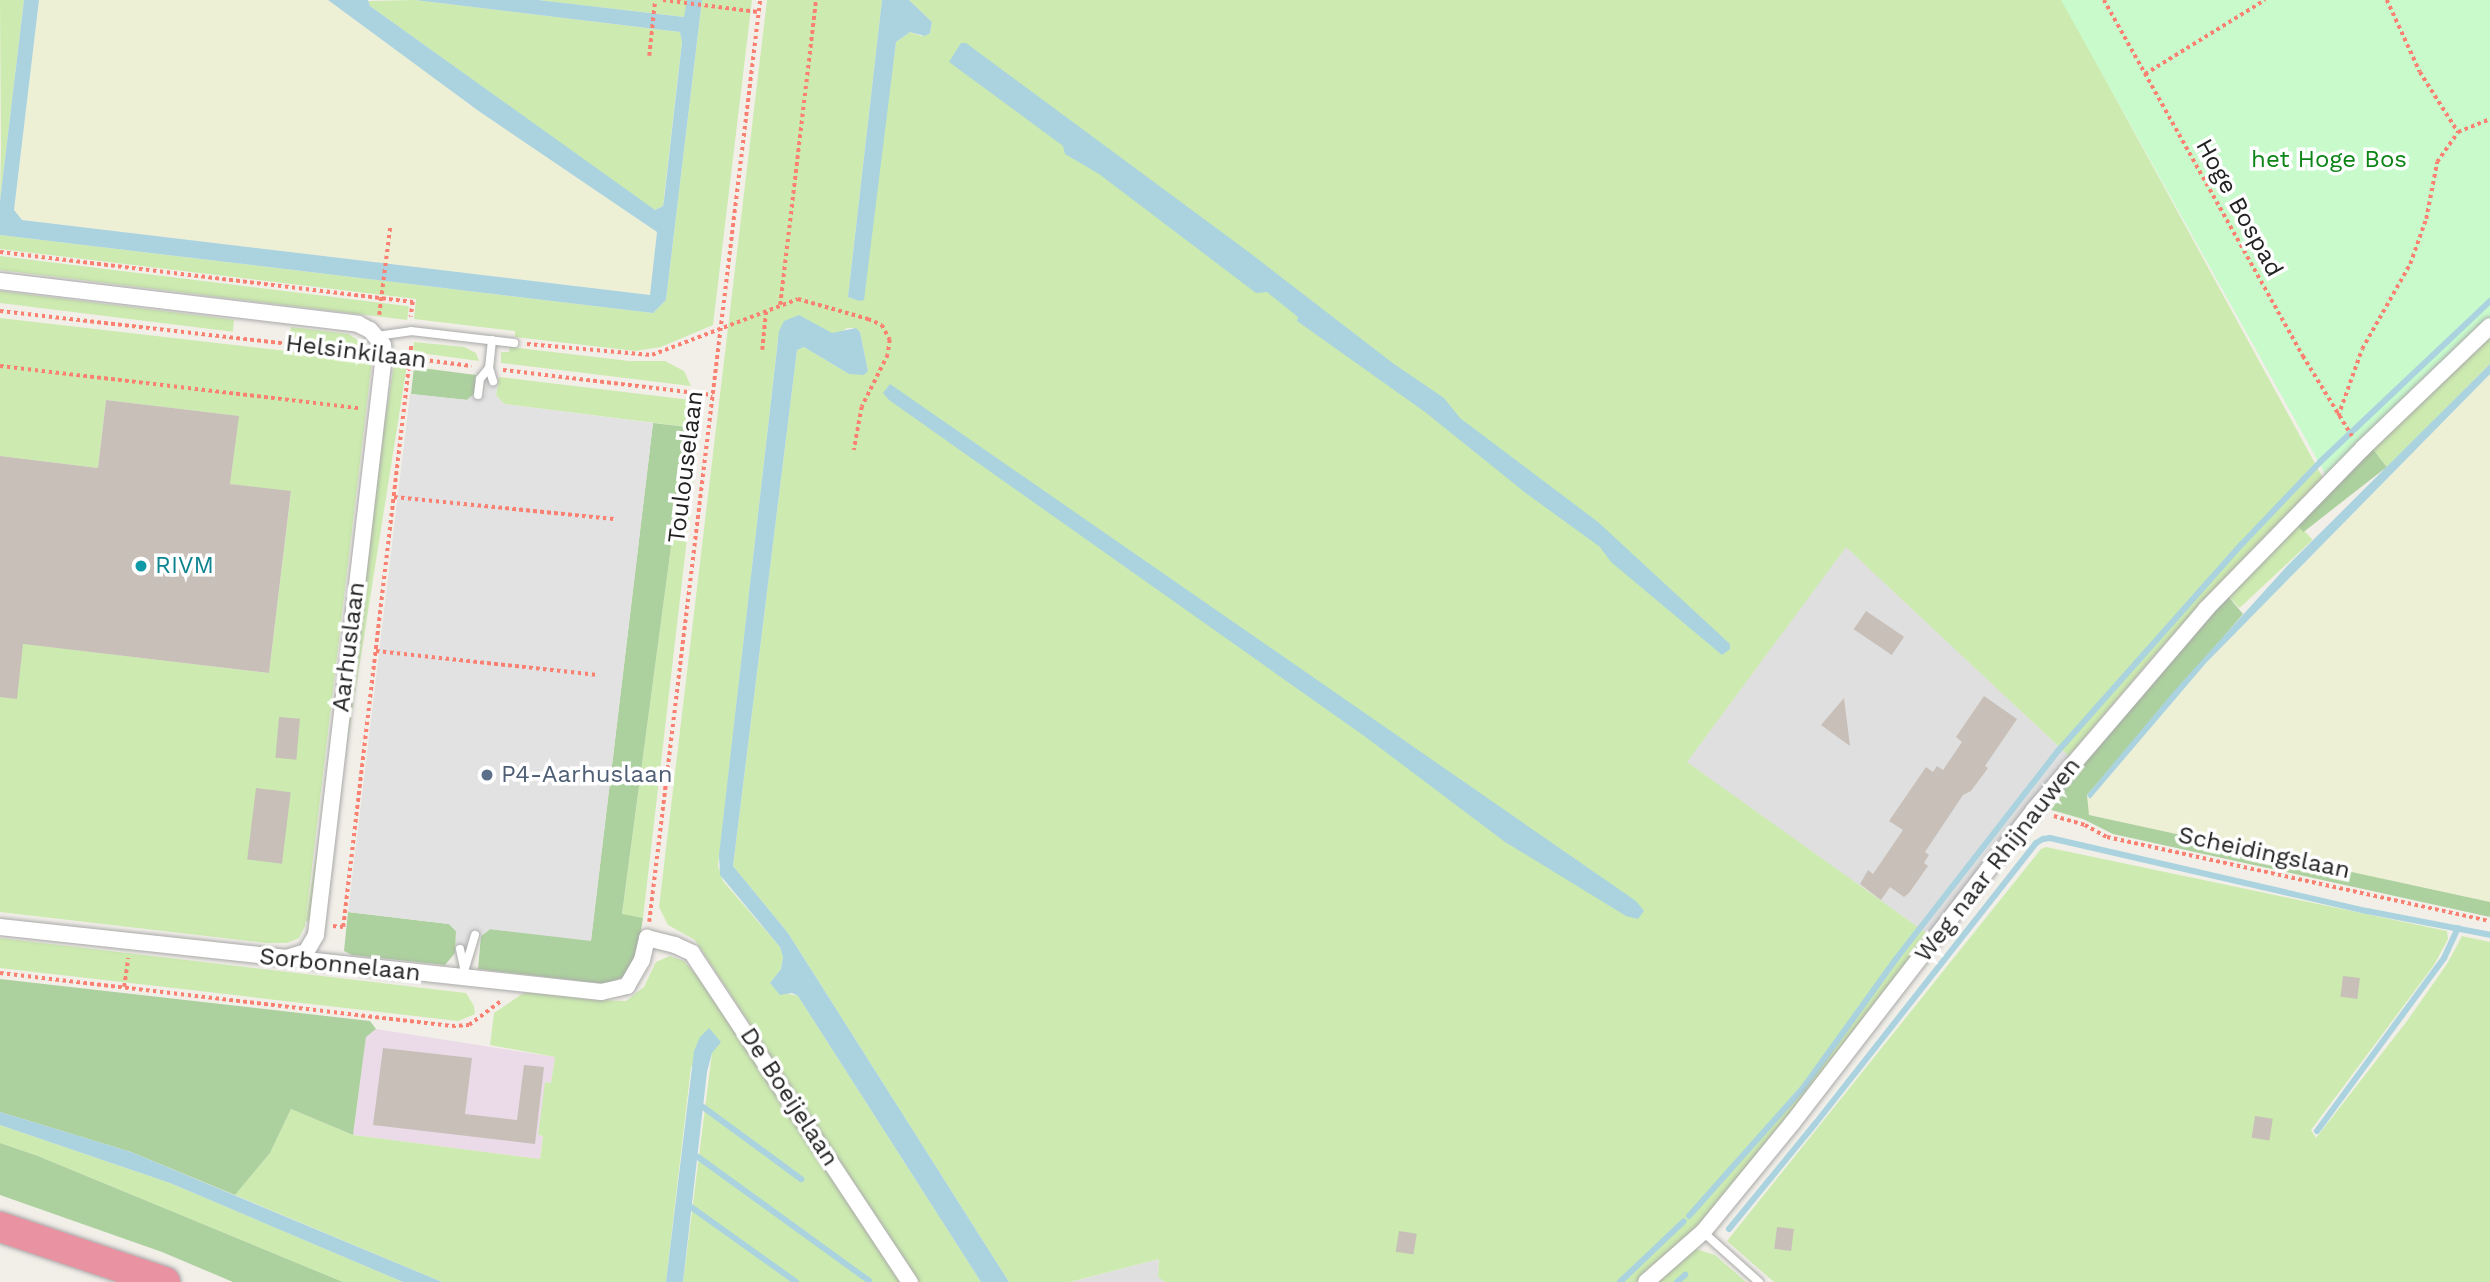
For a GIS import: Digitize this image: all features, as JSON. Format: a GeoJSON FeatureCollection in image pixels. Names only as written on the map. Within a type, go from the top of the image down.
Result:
{"type":"FeatureCollection","features":[{"type":"Feature","properties":{"kind":"highway"},"geometry":{"type":"LineString","coordinates":[[0,1227],[165,1282]]}},
{"type":"Feature","properties":{"kind":"street","name":"Helsinkilaan"},"geometry":{"type":"LineString","coordinates":[[0,281],[358,324],[377,336]]}},
{"type":"Feature","properties":{"kind":"street","name":"Weg naar Rhijnauwen"},"geometry":{"type":"LineString","coordinates":[[1647,1282],[1703,1232],[1793,1122],[2034,810],[2206,609],[2362,448],[2490,326]]}},
{"type":"Feature","properties":{"kind":"street","name":"Aarhuslaan"},"geometry":{"type":"LineString","coordinates":[[280,959],[306,952],[313,944],[317,925],[384,355],[377,336]]}},
{"type":"Feature","properties":{"kind":"street","name":"Sorbonnelaan"},"geometry":{"type":"LineString","coordinates":[[0,927],[280,959],[463,973],[524,984],[615,991],[627,986],[636,974],[647,938]]}},
{"type":"Feature","properties":{"kind":"street","name":"De Boeijelaan"},"geometry":{"type":"LineString","coordinates":[[647,938],[675,945],[692,953],[910,1282]]}},
{"type":"Feature","properties":{"kind":"lane","name":"Helsinkilaan"},"geometry":{"type":"LineString","coordinates":[[377,336],[411,331],[514,343]]}},
{"type":"Feature","properties":{"kind":"lane"},"geometry":{"type":"LineString","coordinates":[[492,340],[489,368],[494,381]]}},
{"type":"Feature","properties":{"kind":"lane"},"geometry":{"type":"LineString","coordinates":[[478,395],[480,379],[489,368]]}},
{"type":"Feature","properties":{"kind":"lane"},"geometry":{"type":"LineString","coordinates":[[463,973],[475,935]]}},
{"type":"Feature","properties":{"kind":"lane"},"geometry":{"type":"LineString","coordinates":[[460,949],[463,973]]}},
{"type":"Feature","properties":{"kind":"lane"},"geometry":{"type":"LineString","coordinates":[[1703,1232],[1759,1282]]}},
{"type":"Feature","properties":{"kind":"path"},"geometry":{"type":"LineString","coordinates":[[649,56],[655,0]]}},
{"type":"Feature","properties":{"kind":"path"},"geometry":{"type":"LineString","coordinates":[[663,0],[759,12]]}},
{"type":"Feature","properties":{"kind":"path","name":"Toulouselaan"},"geometry":{"type":"LineString","coordinates":[[647,938],[760,0]]}},
{"type":"Feature","properties":{"kind":"path"},"geometry":{"type":"LineString","coordinates":[[780,304],[816,0]]}},
{"type":"Feature","properties":{"kind":"path","name":"Hoge Bospad"},"geometry":{"type":"LineString","coordinates":[[2104,0],[2347,430]]}},
{"type":"Feature","properties":{"kind":"path"},"geometry":{"type":"LineString","coordinates":[[2145,74],[2265,0]]}},
{"type":"Feature","properties":{"kind":"path"},"geometry":{"type":"LineString","coordinates":[[2387,0],[2420,72],[2458,132]]}},
{"type":"Feature","properties":{"kind":"path"},"geometry":{"type":"LineString","coordinates":[[2338,416],[2362,349],[2410,264],[2426,219],[2437,162],[2458,132],[2490,119]]}},
{"type":"Feature","properties":{"kind":"path"},"geometry":{"type":"LineString","coordinates":[[377,336],[390,227]]}},
{"type":"Feature","properties":{"kind":"path"},"geometry":{"type":"LineString","coordinates":[[0,252],[413,302],[410,359],[343,927],[317,925]]}},
{"type":"Feature","properties":{"kind":"path"},"geometry":{"type":"LineString","coordinates":[[514,343],[644,356],[660,353],[780,304],[804,299],[869,319],[887,331],[890,340],[888,355],[862,407],[854,450]]}},
{"type":"Feature","properties":{"kind":"path"},"geometry":{"type":"LineString","coordinates":[[762,350],[766,310]]}},
{"type":"Feature","properties":{"kind":"path","name":"Helsinkilaan"},"geometry":{"type":"LineString","coordinates":[[0,311],[712,395]]}},
{"type":"Feature","properties":{"kind":"path"},"geometry":{"type":"LineString","coordinates":[[0,366],[367,409]]}},
{"type":"Feature","properties":{"kind":"path"},"geometry":{"type":"LineString","coordinates":[[394,497],[616,519]]}},
{"type":"Feature","properties":{"kind":"path"},"geometry":{"type":"LineString","coordinates":[[376,651],[597,675]]}},
{"type":"Feature","properties":{"kind":"path","name":"Scheidingslaan"},"geometry":{"type":"LineString","coordinates":[[2034,810],[2085,825],[2107,837],[2490,921]]}},
{"type":"Feature","properties":{"kind":"path"},"geometry":{"type":"LineString","coordinates":[[124,987],[130,942]]}},
{"type":"Feature","properties":{"kind":"path"},"geometry":{"type":"LineString","coordinates":[[0,973],[452,1026],[468,1025],[524,984]]}},
{"type":"Feature","properties":{"kind":"shaded area","name":"P4-Aarhuslaan"},"geometry":{"type":"Polygon","coordinates":[[[487,380],[498,382],[496,395],[504,404],[653,423],[591,941],[490,929],[481,936],[469,934],[466,950],[456,948],[456,931],[449,924],[348,912],[410,394],[467,400],[474,394],[485,395],[487,380]]]}},
{"type":"Feature","properties":{"kind":"shaded area"},"geometry":{"type":"Polygon","coordinates":[[[1846,546],[2069,756],[1929,935],[1686,762],[1846,546]]]}},
{"type":"Feature","properties":{"kind":"shaded area"},"geometry":{"type":"Polygon","coordinates":[[[376,1029],[555,1057],[551,1083],[546,1082],[538,1135],[543,1136],[540,1159],[353,1135],[366,1037],[376,1029]]]}},
{"type":"Feature","properties":{"kind":"shaded area"},"geometry":{"type":"Polygon","coordinates":[[[1159,1259],[1158,1277],[1165,1282],[1071,1282],[1159,1259]]]}},
{"type":"Feature","properties":{"kind":"green space"},"geometry":{"type":"Polygon","coordinates":[[[0,0],[24,0],[0,201],[1,147],[0,0]]]}},
{"type":"Feature","properties":{"kind":"green space"},"geometry":{"type":"Polygon","coordinates":[[[39,0],[328,0],[480,112],[657,232],[651,295],[22,220],[14,211],[39,0]]]}},
{"type":"Feature","properties":{"kind":"green space"},"geometry":{"type":"Polygon","coordinates":[[[415,0],[680,32],[682,41],[663,206],[655,210],[645,204],[370,6],[368,1],[415,0]]]}},
{"type":"Feature","properties":{"kind":"green space"},"geometry":{"type":"Polygon","coordinates":[[[537,0],[687,0],[685,17],[537,0]]]}},
{"type":"Feature","properties":{"kind":"green space"},"geometry":{"type":"Polygon","coordinates":[[[702,0],[752,0],[713,325],[661,347],[635,351],[515,337],[515,331],[414,319],[416,299],[0,249],[0,235],[653,313],[666,300],[702,0]]]}},
{"type":"Feature","properties":{"kind":"green space"},"geometry":{"type":"Polygon","coordinates":[[[767,0],[882,0],[848,297],[859,301],[896,42],[910,32],[922,36],[930,33],[932,22],[909,0],[2062,0],[2323,478],[2158,651],[2069,756],[1846,547],[1687,762],[1929,935],[1875,1008],[1720,1202],[1676,1249],[1638,1282],[1165,1282],[1158,1277],[1159,1259],[1070,1282],[1009,1282],[788,933],[733,866],[797,350],[804,347],[849,374],[868,371],[860,332],[855,328],[847,328],[838,334],[778,339],[718,866],[723,881],[780,947],[783,957],[781,969],[770,983],[784,993],[798,996],[981,1282],[919,1282],[695,940],[668,925],[659,907],[767,0]]]}},
{"type":"Feature","properties":{"kind":"green space","name":"het Hoge Bos"},"geometry":{"type":"Polygon","coordinates":[[[2061,0],[2490,0],[2490,322],[2328,479],[2061,0]]]}},
{"type":"Feature","properties":{"kind":"green space"},"geometry":{"type":"Polygon","coordinates":[[[0,256],[409,306],[407,320],[0,270],[0,256]]]}},
{"type":"Feature","properties":{"kind":"green space"},"geometry":{"type":"Polygon","coordinates":[[[0,291],[234,320],[233,332],[0,303],[0,291]]]}},
{"type":"Feature","properties":{"kind":"green space"},"geometry":{"type":"Polygon","coordinates":[[[0,318],[372,361],[305,926],[299,938],[287,943],[266,943],[0,912],[0,641],[269,673],[291,492],[230,484],[238,416],[106,400],[98,468],[0,456],[0,318]]]}},
{"type":"Feature","properties":{"kind":"green space"},"geometry":{"type":"Polygon","coordinates":[[[291,327],[349,334],[367,347],[290,337],[291,327]]]}},
{"type":"Feature","properties":{"kind":"green space"},"geometry":{"type":"Polygon","coordinates":[[[2490,331],[2490,364],[2387,467],[2372,448],[2490,331]]]}},
{"type":"Feature","properties":{"kind":"green space"},"geometry":{"type":"Polygon","coordinates":[[[414,342],[464,347],[476,353],[479,361],[413,352],[414,342]]]}},
{"type":"Feature","properties":{"kind":"green space"},"geometry":{"type":"Polygon","coordinates":[[[510,347],[629,361],[665,361],[684,371],[691,386],[501,363],[501,352],[509,352],[510,347]]]}},
{"type":"Feature","properties":{"kind":"green space"},"geometry":{"type":"Polygon","coordinates":[[[394,364],[407,366],[319,923],[306,921],[394,364]]]}},
{"type":"Feature","properties":{"kind":"green space"},"geometry":{"type":"Polygon","coordinates":[[[414,367],[476,375],[474,394],[467,400],[411,394],[414,367]]]}},
{"type":"Feature","properties":{"kind":"green space"},"geometry":{"type":"Polygon","coordinates":[[[2490,374],[2490,902],[2089,815],[2087,795],[2091,798],[2206,663],[2490,374]]]}},
{"type":"Feature","properties":{"kind":"green space"},"geometry":{"type":"Polygon","coordinates":[[[499,377],[691,400],[702,409],[643,918],[622,915],[687,427],[504,404],[496,395],[499,377]]]}},
{"type":"Feature","properties":{"kind":"green space"},"geometry":{"type":"Polygon","coordinates":[[[653,423],[687,427],[622,914],[643,918],[637,955],[625,976],[607,984],[478,969],[481,936],[490,929],[591,940],[653,423]]]}},
{"type":"Feature","properties":{"kind":"green space"},"geometry":{"type":"Polygon","coordinates":[[[2372,448],[2387,467],[2303,532],[2288,513],[2372,448]]]}},
{"type":"Feature","properties":{"kind":"green space"},"geometry":{"type":"Polygon","coordinates":[[[2297,523],[2313,540],[2240,608],[2224,591],[2297,523]]]}},
{"type":"Feature","properties":{"kind":"green space"},"geometry":{"type":"Polygon","coordinates":[[[2227,595],[2243,614],[2087,795],[2089,815],[2490,902],[2490,917],[2113,834],[2083,819],[2048,809],[2056,794],[2227,595]]]}},
{"type":"Feature","properties":{"kind":"green space"},"geometry":{"type":"Polygon","coordinates":[[[2046,847],[2447,931],[2448,939],[2434,965],[2311,1130],[2316,1138],[2407,1021],[2447,964],[2462,936],[2490,942],[2490,1282],[1774,1282],[1727,1241],[2041,849],[2046,847]]]}},
{"type":"Feature","properties":{"kind":"green space"},"geometry":{"type":"Polygon","coordinates":[[[348,912],[449,924],[456,931],[455,953],[445,965],[352,955],[344,951],[348,912]]]}},
{"type":"Feature","properties":{"kind":"green space"},"geometry":{"type":"Polygon","coordinates":[[[0,938],[466,993],[474,1006],[475,1014],[458,1021],[0,968],[0,938]]]}},
{"type":"Feature","properties":{"kind":"green space"},"geometry":{"type":"Polygon","coordinates":[[[670,956],[684,961],[717,998],[900,1282],[683,1282],[712,1053],[691,1067],[666,1282],[442,1282],[235,1195],[270,1153],[291,1109],[353,1135],[540,1159],[543,1136],[538,1135],[545,1082],[551,1083],[555,1057],[490,1045],[494,1013],[522,994],[531,992],[592,1000],[626,1001],[644,987],[656,962],[670,956]]]}},
{"type":"Feature","properties":{"kind":"green space"},"geometry":{"type":"Polygon","coordinates":[[[0,979],[370,1021],[376,1029],[366,1037],[353,1135],[291,1109],[270,1153],[235,1195],[131,1152],[0,1112],[0,979]]]}},
{"type":"Feature","properties":{"kind":"green space"},"geometry":{"type":"Polygon","coordinates":[[[0,1125],[170,1183],[403,1282],[343,1282],[38,1156],[0,1143],[0,1125]]]}},
{"type":"Feature","properties":{"kind":"green space"},"geometry":{"type":"Polygon","coordinates":[[[0,1143],[38,1156],[343,1282],[233,1282],[162,1252],[0,1195],[0,1143]]]}},
{"type":"Feature","properties":{"kind":"green space"},"geometry":{"type":"Polygon","coordinates":[[[1696,1249],[1715,1255],[1746,1282],[1658,1282],[1696,1249]]]}},
{"type":"Feature","properties":{"kind":"water"},"geometry":{"type":"Polygon","coordinates":[[[24,0],[39,0],[14,210],[22,220],[650,295],[657,232],[480,112],[328,0],[368,0],[370,6],[655,210],[663,206],[664,200],[682,42],[680,32],[415,0],[538,0],[684,17],[687,0],[702,0],[666,300],[653,313],[0,235],[0,201],[24,0]]]}},
{"type":"Feature","properties":{"kind":"water"},"geometry":{"type":"Polygon","coordinates":[[[882,0],[909,0],[932,22],[930,33],[925,36],[910,32],[896,42],[864,300],[859,301],[848,297],[882,0]]]}},
{"type":"Feature","properties":{"kind":"water"},"geometry":{"type":"Polygon","coordinates":[[[961,43],[966,43],[1250,253],[1394,364],[1444,398],[1460,418],[1598,522],[1730,644],[1730,649],[1722,655],[1611,562],[1600,547],[1527,494],[1425,412],[1297,321],[1298,317],[1267,292],[1256,293],[1099,174],[1065,154],[1063,146],[949,62],[961,43]]]}},
{"type":"Feature","properties":{"kind":"water"},"geometry":{"type":"Polygon","coordinates":[[[799,315],[832,333],[856,328],[860,332],[868,371],[864,375],[849,374],[804,347],[797,350],[733,866],[788,933],[1009,1282],[981,1282],[798,996],[792,993],[780,995],[770,983],[781,969],[783,957],[780,947],[720,875],[719,855],[779,331],[784,321],[799,315]]]}},
{"type":"Feature","properties":{"kind":"water"},"geometry":{"type":"Polygon","coordinates":[[[2490,364],[2490,374],[2206,663],[2090,799],[2087,795],[2175,690],[2289,564],[2490,364]]]}},
{"type":"Feature","properties":{"kind":"water"},"geometry":{"type":"Polygon","coordinates":[[[890,384],[1636,901],[1644,911],[1638,919],[1626,916],[1505,842],[1367,738],[889,400],[883,393],[890,384]]]}},
{"type":"Feature","properties":{"kind":"water"},"geometry":{"type":"Polygon","coordinates":[[[709,1028],[721,1042],[712,1053],[707,1072],[683,1282],[666,1282],[694,1051],[700,1037],[709,1028]]]}},
{"type":"Feature","properties":{"kind":"water"},"geometry":{"type":"Polygon","coordinates":[[[0,1112],[131,1152],[442,1282],[403,1282],[170,1183],[0,1125],[0,1112]]]}},
{"type":"Feature","properties":{"kind":"building","name":"RIVM"},"geometry":{"type":"Polygon","coordinates":[[[106,400],[239,416],[230,484],[291,491],[269,673],[23,644],[17,699],[0,697],[0,456],[98,468],[106,400]]]}},
{"type":"Feature","properties":{"kind":"building"},"geometry":{"type":"Polygon","coordinates":[[[1866,611],[1904,637],[1892,655],[1854,629],[1866,611]]]}},
{"type":"Feature","properties":{"kind":"building"},"geometry":{"type":"Polygon","coordinates":[[[1984,696],[2017,719],[1985,766],[1988,768],[1971,791],[1963,795],[1925,852],[1929,855],[1924,863],[1928,866],[1909,893],[1904,897],[1890,887],[1881,900],[1860,884],[1868,870],[1873,874],[1903,830],[1889,821],[1926,767],[1933,772],[1937,766],[1943,770],[1962,742],[1956,737],[1984,696]]]}},
{"type":"Feature","properties":{"kind":"building"},"geometry":{"type":"Polygon","coordinates":[[[1844,698],[1850,746],[1821,725],[1844,698]]]}},
{"type":"Feature","properties":{"kind":"building"},"geometry":{"type":"Polygon","coordinates":[[[279,717],[300,719],[296,760],[275,758],[279,717]]]}},
{"type":"Feature","properties":{"kind":"building"},"geometry":{"type":"Polygon","coordinates":[[[256,788],[291,792],[282,864],[247,859],[256,788]]]}},
{"type":"Feature","properties":{"kind":"building"},"geometry":{"type":"Polygon","coordinates":[[[2343,976],[2360,978],[2357,999],[2340,997],[2343,976]]]}},
{"type":"Feature","properties":{"kind":"building"},"geometry":{"type":"Polygon","coordinates":[[[383,1048],[472,1058],[465,1114],[517,1120],[524,1065],[544,1067],[535,1144],[373,1125],[383,1048]]]}},
{"type":"Feature","properties":{"kind":"building"},"geometry":{"type":"Polygon","coordinates":[[[2255,1116],[2273,1119],[2269,1141],[2252,1138],[2255,1116]]]}},
{"type":"Feature","properties":{"kind":"building"},"geometry":{"type":"Polygon","coordinates":[[[1777,1227],[1794,1229],[1791,1251],[1774,1249],[1777,1227]]]}},
{"type":"Feature","properties":{"kind":"building"},"geometry":{"type":"Polygon","coordinates":[[[1399,1231],[1417,1234],[1413,1255],[1396,1252],[1399,1231]]]}},
{"type":"Feature","properties":{"kind":"waterway"},"geometry":{"type":"LineString","coordinates":[[1689,1216],[1803,1088],[1896,959],[2058,751],[2241,545],[2320,462],[2490,301]]}},
{"type":"Feature","properties":{"kind":"waterway"},"geometry":{"type":"LineString","coordinates":[[1729,1229],[2036,843],[2043,839],[2050,838],[2367,911],[2490,935]]}},
{"type":"Feature","properties":{"kind":"waterway"},"geometry":{"type":"LineString","coordinates":[[2317,1131],[2444,958],[2458,928]]}},
{"type":"Feature","properties":{"kind":"waterway"},"geometry":{"type":"LineString","coordinates":[[703,1107],[801,1179]]}},
{"type":"Feature","properties":{"kind":"waterway"},"geometry":{"type":"LineString","coordinates":[[698,1157],[869,1281]]}},
{"type":"Feature","properties":{"kind":"waterway"},"geometry":{"type":"LineString","coordinates":[[691,1207],[796,1282]]}},
{"type":"Feature","properties":{"kind":"waterway"},"geometry":{"type":"LineString","coordinates":[[1620,1282],[1684,1221]]}},
{"type":"Feature","properties":{"kind":"waterway"},"geometry":{"type":"LineString","coordinates":[[1677,1282],[1685,1275]]}},
{"type":"Feature","properties":{"kind":"place","name":"RIVM"},"geometry":{"type":"Point","coordinates":[141,566]}},
{"type":"Feature","properties":{"kind":"place","name":"P4-Aarhuslaan"},"geometry":{"type":"Point","coordinates":[487,775]}}]}
